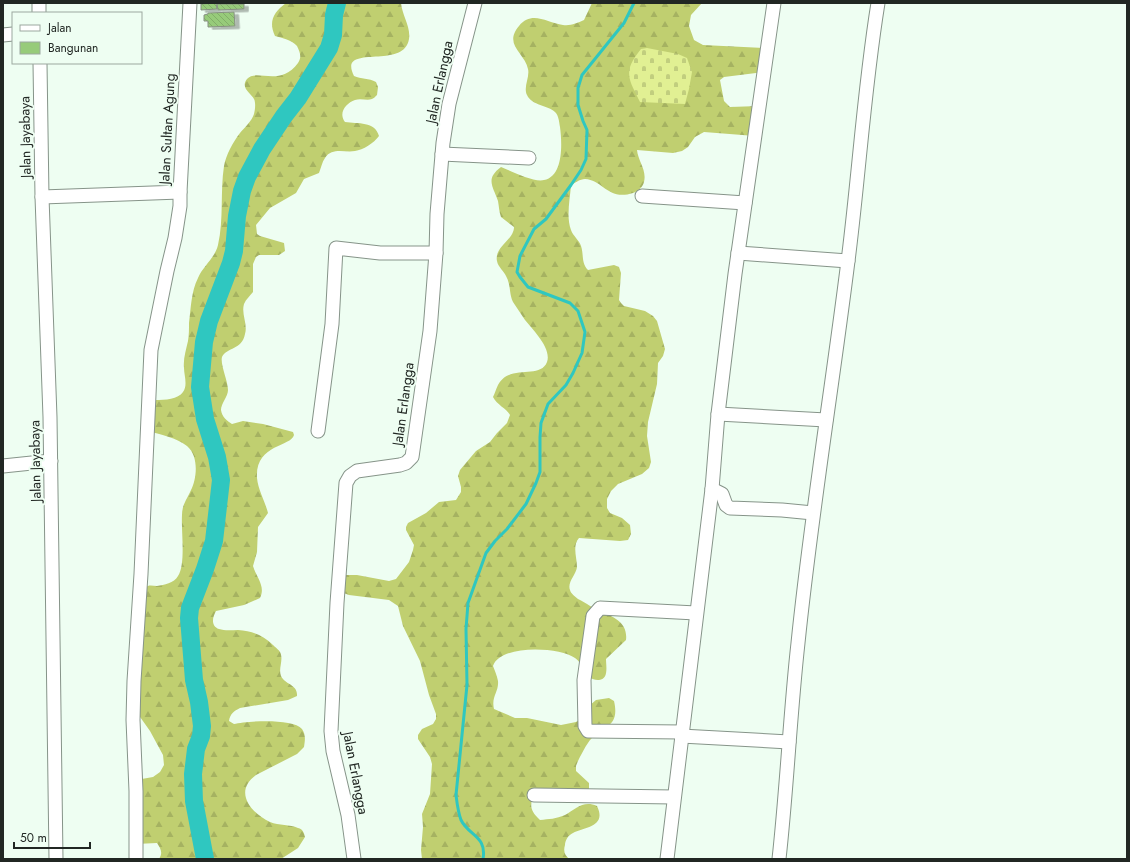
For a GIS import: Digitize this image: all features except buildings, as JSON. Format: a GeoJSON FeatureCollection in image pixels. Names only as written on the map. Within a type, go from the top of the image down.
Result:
{"type":"FeatureCollection","features":[{"type":"Feature","properties":{"kind":"street","name":"Jalan Sultan Agung"},"geometry":{"type":"LineString","coordinates":[[42,197],[180,192],[190,3]]}},
{"type":"Feature","properties":{"kind":"street","name":"Jalan Erlangga"},"geometry":{"type":"LineString","coordinates":[[354,859],[348,815],[333,751],[331,731],[337,603],[346,483],[347,478],[353,473],[400,465],[406,463],[412,457],[430,331],[442,154],[449,104],[475,3]]}},
{"type":"Feature","properties":{"kind":"street"},"geometry":{"type":"LineString","coordinates":[[667,859],[712,489],[718,414],[738,253],[774,3]]}},
{"type":"Feature","properties":{"kind":"street"},"geometry":{"type":"LineString","coordinates":[[779,859],[798,642],[813,513],[848,261],[870,59],[878,3]]}},
{"type":"Feature","properties":{"kind":"street","name":"Jalan Jayabaya"},"geometry":{"type":"LineString","coordinates":[[40,64],[42,197],[51,461],[56,859]]}},
{"type":"Feature","properties":{"kind":"street"},"geometry":{"type":"LineString","coordinates":[[442,154],[529,158]]}},
{"type":"Feature","properties":{"kind":"street"},"geometry":{"type":"LineString","coordinates":[[136,859],[136,791],[133,707],[151,350],[175,238],[180,206],[180,192]]}},
{"type":"Feature","properties":{"kind":"street"},"geometry":{"type":"LineString","coordinates":[[642,196],[745,203]]}},
{"type":"Feature","properties":{"kind":"street"},"geometry":{"type":"LineString","coordinates":[[318,431],[332,324],[336,248],[380,253],[436,253]]}},
{"type":"Feature","properties":{"kind":"street"},"geometry":{"type":"LineString","coordinates":[[738,253],[848,261]]}},
{"type":"Feature","properties":{"kind":"street"},"geometry":{"type":"LineString","coordinates":[[718,414],[826,420]]}},
{"type":"Feature","properties":{"kind":"street"},"geometry":{"type":"LineString","coordinates":[[3,466],[51,461]]}},
{"type":"Feature","properties":{"kind":"street"},"geometry":{"type":"LineString","coordinates":[[712,489],[722,494],[726,505],[730,508],[813,513]]}},
{"type":"Feature","properties":{"kind":"street"},"geometry":{"type":"LineString","coordinates":[[696,613],[600,608],[593,616],[584,680],[585,726],[588,731],[682,734],[789,742]]}},
{"type":"Feature","properties":{"kind":"street"},"geometry":{"type":"LineString","coordinates":[[534,795],[674,797]]}},
{"type":"Feature","properties":{"kind":"green space"},"geometry":{"type":"Polygon","coordinates":[[[286,3],[401,3],[409,34],[409,39],[405,48],[396,54],[355,60],[351,66],[354,76],[376,82],[378,87],[377,95],[372,99],[357,99],[349,103],[344,109],[342,115],[343,119],[345,122],[365,124],[374,128],[379,136],[377,139],[365,148],[351,151],[335,151],[328,155],[323,161],[319,173],[304,179],[296,193],[270,208],[256,225],[257,234],[284,243],[285,251],[279,255],[259,255],[256,257],[253,264],[253,292],[244,304],[243,308],[246,330],[243,339],[238,346],[227,351],[222,357],[222,364],[228,390],[221,410],[222,415],[228,422],[232,424],[243,421],[263,424],[293,432],[294,435],[287,442],[267,453],[258,467],[257,478],[268,513],[258,527],[257,552],[253,566],[262,589],[262,594],[260,598],[244,605],[216,611],[213,624],[219,629],[238,630],[257,634],[280,652],[281,676],[295,689],[297,696],[288,700],[240,708],[230,716],[229,721],[234,724],[259,721],[280,722],[289,723],[302,729],[305,735],[304,747],[297,754],[256,775],[249,782],[245,795],[251,808],[263,818],[273,823],[301,829],[305,837],[298,848],[281,859],[159,859],[161,851],[157,843],[136,844],[136,780],[153,777],[160,772],[164,765],[163,755],[150,731],[133,707],[140,591],[145,587],[169,583],[178,576],[183,556],[182,511],[195,479],[196,467],[194,455],[183,443],[163,435],[147,431],[149,400],[163,400],[177,397],[183,392],[186,383],[184,361],[193,294],[200,274],[214,254],[218,245],[221,225],[225,162],[232,144],[252,119],[254,112],[255,101],[245,88],[245,82],[251,76],[276,76],[284,74],[291,70],[300,59],[297,46],[284,38],[275,36],[273,31],[273,17],[275,13],[286,3]]]}},
{"type":"Feature","properties":{"kind":"green space"},"geometry":{"type":"Polygon","coordinates":[[[592,3],[702,3],[691,15],[689,26],[694,40],[703,45],[766,48],[764,72],[724,77],[720,80],[724,101],[730,107],[759,106],[755,136],[704,132],[695,137],[688,147],[682,151],[673,153],[637,150],[645,178],[641,187],[633,193],[624,195],[617,194],[591,180],[585,179],[579,180],[571,185],[569,208],[570,225],[572,232],[581,246],[586,267],[588,270],[614,265],[619,267],[621,273],[619,300],[624,306],[645,311],[653,316],[657,321],[665,349],[663,356],[658,363],[657,384],[648,422],[647,436],[651,462],[649,468],[642,474],[618,484],[611,491],[607,499],[607,508],[610,513],[622,518],[630,525],[631,534],[628,540],[620,541],[579,538],[575,548],[577,567],[569,587],[572,594],[578,599],[620,622],[625,629],[626,640],[606,659],[606,675],[599,680],[594,680],[591,678],[575,658],[567,654],[544,650],[531,650],[507,654],[498,659],[493,666],[497,675],[498,685],[493,705],[494,709],[515,718],[527,718],[561,725],[576,722],[582,718],[589,706],[596,700],[609,698],[614,701],[615,716],[613,721],[589,741],[576,766],[576,771],[589,783],[589,789],[534,793],[531,804],[532,810],[540,820],[552,819],[565,815],[580,806],[588,804],[597,806],[599,818],[593,825],[573,833],[568,837],[564,851],[565,855],[569,859],[422,859],[422,814],[430,794],[432,764],[430,757],[418,739],[418,735],[422,729],[433,724],[436,719],[436,714],[429,695],[420,661],[403,626],[398,606],[389,600],[349,595],[338,591],[339,575],[357,575],[389,581],[396,579],[409,562],[413,550],[414,545],[406,530],[408,523],[426,513],[439,502],[456,500],[461,492],[458,476],[460,470],[476,451],[490,442],[507,423],[510,415],[493,397],[498,385],[503,378],[517,373],[538,370],[547,362],[547,351],[513,302],[508,279],[497,261],[498,252],[511,236],[514,227],[501,217],[492,179],[496,171],[501,167],[535,180],[544,180],[551,177],[555,172],[560,158],[561,141],[558,117],[552,110],[529,99],[526,92],[528,69],[514,44],[513,38],[515,33],[524,21],[534,18],[563,25],[569,25],[584,20],[592,3]]]}},
{"type":"Feature","properties":{"kind":"green space"},"geometry":{"type":"Polygon","coordinates":[[[647,48],[678,54],[687,58],[692,72],[685,104],[640,102],[630,81],[629,70],[635,57],[641,49],[647,48]]]}},
{"type":"Feature","properties":{"kind":"waterway"},"geometry":{"type":"LineString","coordinates":[[205,859],[194,801],[193,774],[196,749],[201,736],[202,726],[194,680],[189,618],[190,608],[214,541],[221,480],[217,457],[205,419],[200,387],[204,342],[209,321],[231,263],[234,251],[237,216],[242,191],[247,177],[262,149],[298,98],[329,48],[333,35],[334,15],[337,3]]}},
{"type":"Feature","properties":{"kind":"waterway"},"geometry":{"type":"LineString","coordinates":[[483,859],[484,851],[480,841],[468,830],[461,820],[456,795],[467,685],[466,629],[468,603],[486,553],[526,504],[536,483],[540,472],[541,423],[548,404],[566,385],[573,373],[582,353],[585,332],[578,311],[570,303],[528,287],[517,272],[520,256],[534,229],[546,219],[571,185],[586,159],[587,130],[578,105],[578,88],[582,75],[624,23],[634,3]]}}]}
